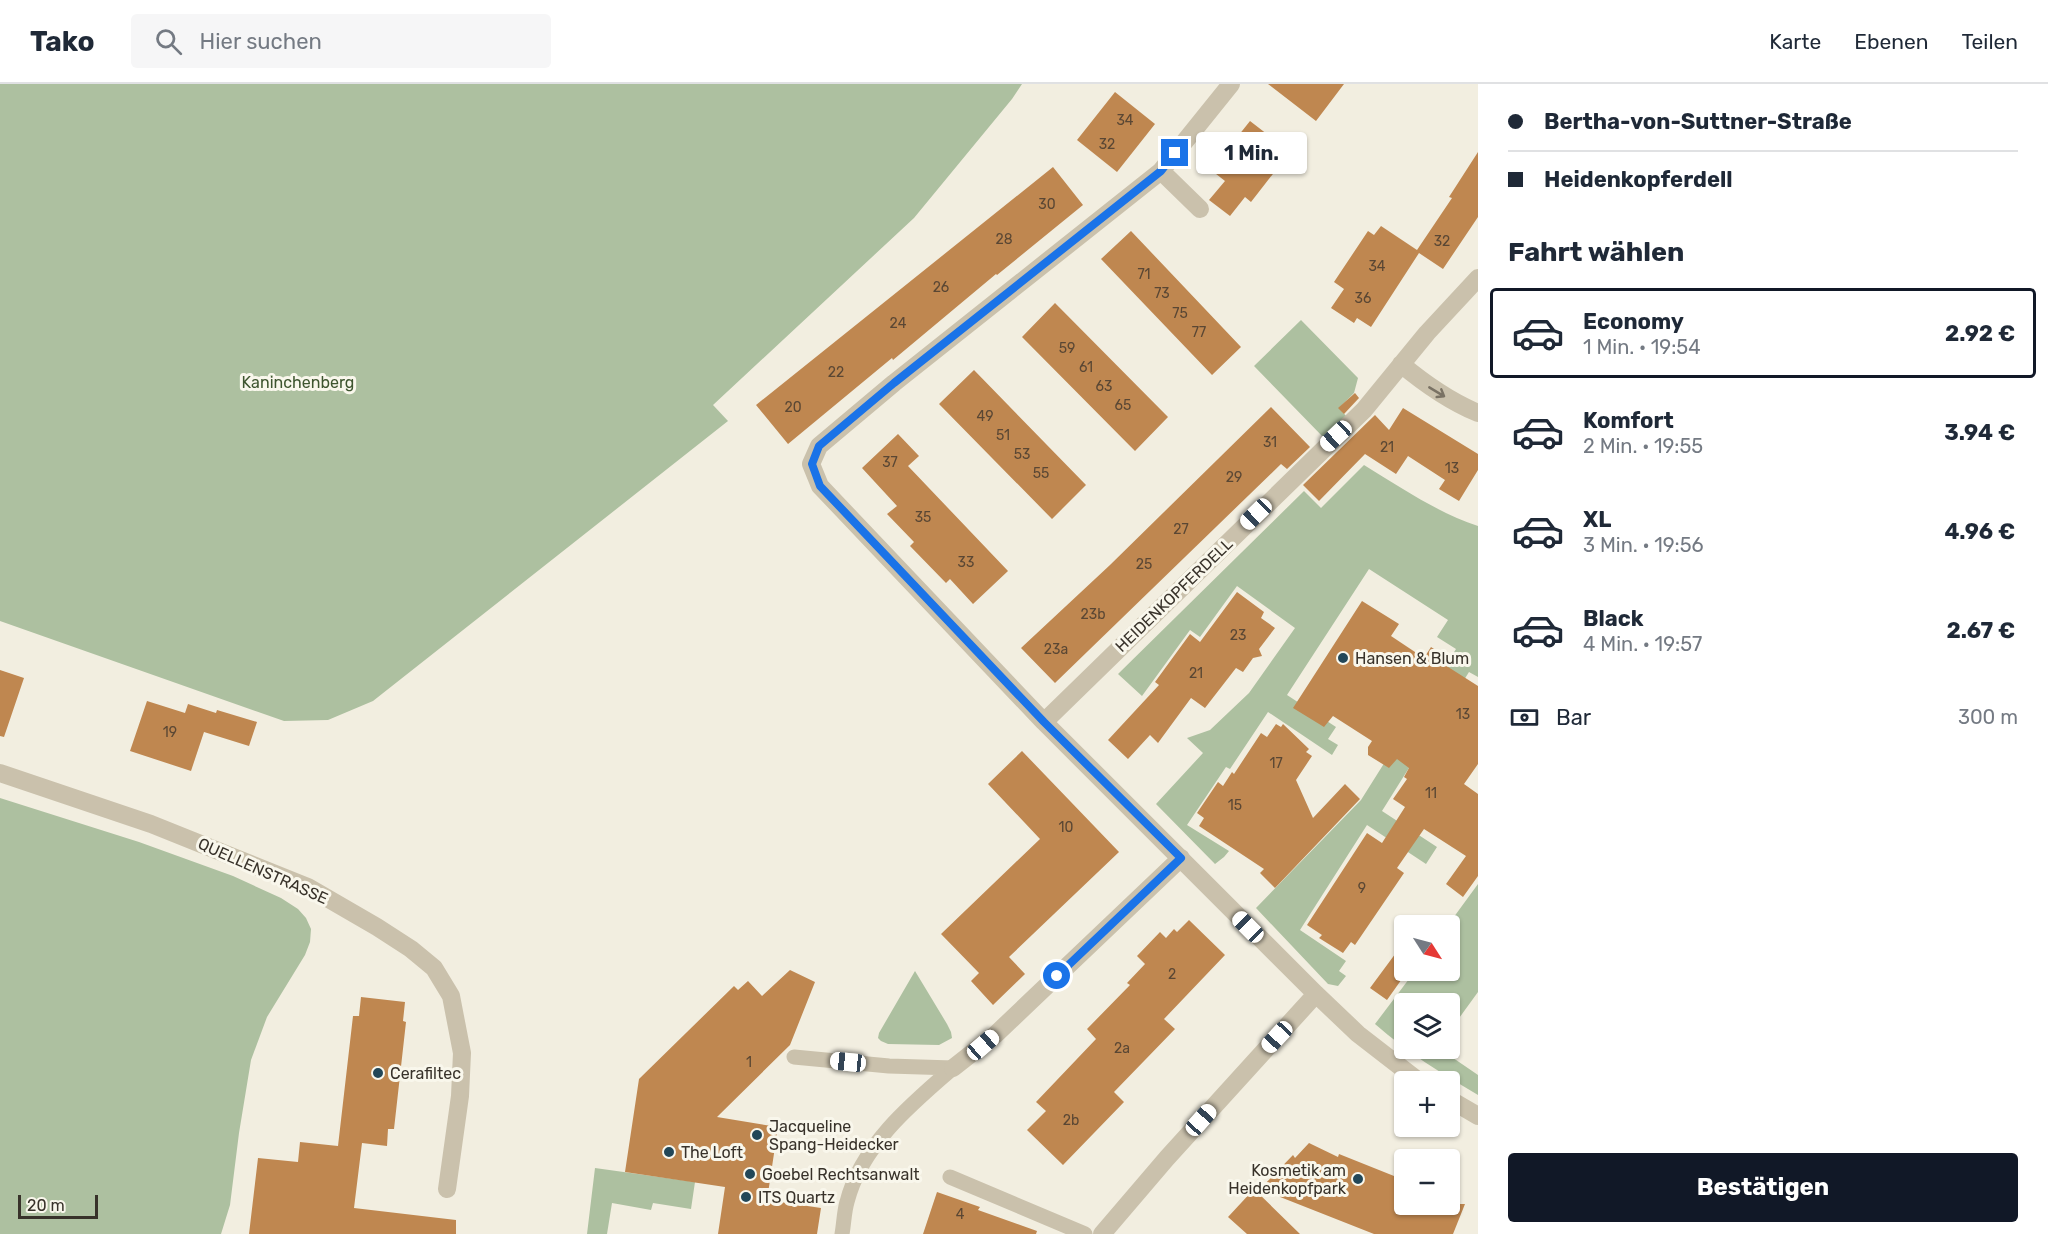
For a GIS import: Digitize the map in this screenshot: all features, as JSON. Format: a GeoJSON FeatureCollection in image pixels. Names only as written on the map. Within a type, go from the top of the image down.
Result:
{"type":"FeatureCollection","features":[{"type":"Feature","properties":{"kind":"street"},"geometry":{"type":"LineString","coordinates":[[1231,84],[1161,171],[894,383],[819,446],[812,464],[820,486],[1044,722],[1316,994],[1358,1034],[1406,1071]]}},
{"type":"Feature","properties":{"kind":"street"},"geometry":{"type":"LineString","coordinates":[[1161,171],[1200,209]]}},
{"type":"Feature","properties":{"kind":"street","name":"HEIDENKOPFERDELL"},"geometry":{"type":"LineString","coordinates":[[1044,722],[1364,410],[1401,363],[1478,278]]}},
{"type":"Feature","properties":{"kind":"street"},"geometry":{"type":"LineString","coordinates":[[1401,363],[1428,386],[1478,413]]}},
{"type":"Feature","properties":{"kind":"street","name":"QUELLENSTRASSE"},"geometry":{"type":"LineString","coordinates":[[0,773],[151,824],[308,887],[394,938],[434,968],[451,996],[462,1053],[460,1096],[447,1189]]}},
{"type":"Feature","properties":{"kind":"street"},"geometry":{"type":"LineString","coordinates":[[953,1068],[995,1035],[1181,858]]}},
{"type":"Feature","properties":{"kind":"street"},"geometry":{"type":"LineString","coordinates":[[1102,1234],[1167,1158],[1316,994]]}},
{"type":"Feature","properties":{"kind":"street"},"geometry":{"type":"LineString","coordinates":[[1460,1105],[1478,1116]]}},
{"type":"Feature","properties":{"kind":"lane"},"geometry":{"type":"LineString","coordinates":[[794,1057],[889,1066],[953,1068]]}},
{"type":"Feature","properties":{"kind":"lane"},"geometry":{"type":"LineString","coordinates":[[842,1234],[847,1201],[863,1163],[882,1137],[915,1101],[953,1068]]}},
{"type":"Feature","properties":{"kind":"lane"},"geometry":{"type":"LineString","coordinates":[[950,1177],[1084,1234]]}},
{"type":"Feature","properties":{"kind":"green space","name":"Kaninchenberg"},"geometry":{"type":"Polygon","coordinates":[[[0,84],[1022,84],[914,218],[713,405],[728,421],[373,701],[328,720],[284,721],[0,621],[0,84]]]}},
{"type":"Feature","properties":{"kind":"green space"},"geometry":{"type":"Polygon","coordinates":[[[1301,320],[1358,378],[1354,393],[1339,408],[1347,417],[1324,438],[1254,366],[1301,320]]]}},
{"type":"Feature","properties":{"kind":"green space"},"geometry":{"type":"Polygon","coordinates":[[[1364,465],[1434,507],[1478,526],[1478,677],[1469,672],[1382,811],[1437,847],[1426,864],[1367,825],[1300,930],[1346,961],[1339,971],[1346,976],[1338,986],[1328,984],[1256,908],[1361,800],[1456,649],[1437,637],[1448,620],[1369,569],[1287,695],[1336,727],[1328,739],[1338,745],[1332,755],[1268,712],[1230,769],[1226,767],[1187,825],[1229,851],[1215,864],[1156,804],[1203,753],[1187,738],[1210,730],[1249,693],[1295,628],[1237,586],[1200,637],[1190,630],[1142,696],[1118,674],[1304,491],[1321,508],[1364,465]]]}},
{"type":"Feature","properties":{"kind":"green space"},"geometry":{"type":"Polygon","coordinates":[[[0,798],[139,842],[233,876],[281,898],[298,909],[306,918],[311,929],[310,942],[305,955],[267,1017],[251,1060],[230,1205],[221,1234],[0,1234],[0,798]]]}},
{"type":"Feature","properties":{"kind":"green space"},"geometry":{"type":"Polygon","coordinates":[[[1478,884],[1478,992],[1460,1017],[1460,993],[1398,993],[1407,981],[1460,981],[1460,915],[1455,915],[1478,884]]]}},
{"type":"Feature","properties":{"kind":"green space"},"geometry":{"type":"Polygon","coordinates":[[[915,971],[947,1024],[952,1038],[939,1045],[888,1044],[878,1038],[879,1033],[915,971]]]}},
{"type":"Feature","properties":{"kind":"green space"},"geometry":{"type":"Polygon","coordinates":[[[1394,999],[1394,1039],[1375,1024],[1394,999]]]}},
{"type":"Feature","properties":{"kind":"green space"},"geometry":{"type":"Polygon","coordinates":[[[1421,1059],[1455,1059],[1478,1075],[1478,1095],[1460,1084],[1460,1071],[1438,1071],[1421,1059]]]}},
{"type":"Feature","properties":{"kind":"green space"},"geometry":{"type":"Polygon","coordinates":[[[595,1168],[695,1182],[691,1209],[653,1203],[651,1210],[612,1203],[607,1234],[587,1234],[595,1168]]]}},
{"type":"Feature","properties":{"kind":"building"},"geometry":{"type":"Polygon","coordinates":[[[1268,84],[1344,84],[1316,121],[1268,84]]]}},
{"type":"Feature","properties":{"kind":"building"},"geometry":{"type":"Polygon","coordinates":[[[1115,92],[1155,124],[1117,172],[1077,140],[1115,92]]]}},
{"type":"Feature","properties":{"kind":"building"},"geometry":{"type":"Polygon","coordinates":[[[1250,121],[1290,152],[1251,202],[1245,197],[1230,216],[1209,200],[1225,181],[1211,170],[1250,121]]]}},
{"type":"Feature","properties":{"kind":"building"},"geometry":{"type":"Polygon","coordinates":[[[1478,152],[1478,217],[1443,269],[1419,253],[1371,327],[1357,318],[1354,323],[1331,308],[1344,289],[1334,282],[1368,231],[1374,235],[1381,226],[1417,250],[1452,198],[1449,197],[1478,152]]]}},
{"type":"Feature","properties":{"kind":"building"},"geometry":{"type":"Polygon","coordinates":[[[1053,167],[1083,205],[788,444],[756,405],[1053,167]]]}},
{"type":"Feature","properties":{"kind":"building"},"geometry":{"type":"Polygon","coordinates":[[[1131,231],[1241,347],[1212,375],[1101,259],[1131,231]]]}},
{"type":"Feature","properties":{"kind":"building"},"geometry":{"type":"Polygon","coordinates":[[[1055,303],[1168,417],[1135,451],[1022,337],[1055,303]]]}},
{"type":"Feature","properties":{"kind":"building"},"geometry":{"type":"Polygon","coordinates":[[[974,370],[1086,485],[1052,519],[939,404],[974,370]]]}},
{"type":"Feature","properties":{"kind":"building"},"geometry":{"type":"Polygon","coordinates":[[[1355,393],[1359,398],[1344,414],[1338,408],[1355,393]]]}},
{"type":"Feature","properties":{"kind":"building"},"geometry":{"type":"Polygon","coordinates":[[[1271,407],[1310,447],[1287,469],[1281,464],[1055,683],[1021,648],[1110,565],[1271,407]]]}},
{"type":"Feature","properties":{"kind":"building"},"geometry":{"type":"Polygon","coordinates":[[[1403,408],[1478,454],[1478,470],[1459,501],[1439,489],[1445,480],[1408,456],[1396,474],[1365,454],[1319,501],[1303,485],[1375,415],[1389,430],[1403,408]]]}},
{"type":"Feature","properties":{"kind":"building"},"geometry":{"type":"Polygon","coordinates":[[[898,434],[919,456],[908,466],[1008,571],[973,604],[950,579],[946,583],[910,546],[914,542],[887,514],[897,506],[862,468],[898,434]]]}},
{"type":"Feature","properties":{"kind":"building"},"geometry":{"type":"Polygon","coordinates":[[[1237,592],[1264,612],[1261,618],[1275,628],[1259,649],[1262,656],[1253,658],[1243,672],[1236,668],[1205,708],[1191,698],[1158,743],[1150,735],[1128,759],[1108,740],[1159,685],[1155,682],[1190,634],[1200,642],[1237,592]]]}},
{"type":"Feature","properties":{"kind":"building"},"geometry":{"type":"Polygon","coordinates":[[[1362,601],[1399,624],[1391,636],[1424,658],[1431,647],[1449,659],[1445,665],[1478,686],[1478,764],[1464,784],[1478,794],[1478,876],[1463,897],[1446,884],[1466,856],[1424,829],[1397,868],[1404,873],[1355,945],[1351,942],[1343,953],[1319,938],[1322,935],[1307,925],[1367,833],[1382,843],[1405,807],[1393,799],[1407,779],[1404,777],[1409,768],[1397,759],[1389,768],[1368,755],[1368,747],[1372,741],[1333,716],[1324,727],[1293,708],[1362,601]]]}},
{"type":"Feature","properties":{"kind":"building"},"geometry":{"type":"Polygon","coordinates":[[[0,670],[24,678],[4,737],[0,736],[0,670]]]}},
{"type":"Feature","properties":{"kind":"building"},"geometry":{"type":"Polygon","coordinates":[[[147,701],[185,713],[188,704],[257,722],[249,746],[204,732],[191,771],[130,751],[147,701]]]}},
{"type":"Feature","properties":{"kind":"building"},"geometry":{"type":"Polygon","coordinates":[[[1276,724],[1281,727],[1283,724],[1309,749],[1306,752],[1312,756],[1296,780],[1313,818],[1345,784],[1360,799],[1275,888],[1260,873],[1264,869],[1199,826],[1204,818],[1197,813],[1218,782],[1223,786],[1232,772],[1234,774],[1261,733],[1267,737],[1276,724]]]}},
{"type":"Feature","properties":{"kind":"building"},"geometry":{"type":"Polygon","coordinates":[[[1022,751],[1119,852],[1009,957],[1025,974],[993,1005],[971,981],[979,973],[941,934],[1040,839],[988,784],[1022,751]]]}},
{"type":"Feature","properties":{"kind":"building"},"geometry":{"type":"Polygon","coordinates":[[[1189,920],[1225,955],[1164,1019],[1175,1029],[1114,1092],[1124,1102],[1063,1165],[1027,1130],[1046,1111],[1036,1102],[1096,1039],[1087,1029],[1130,985],[1127,983],[1145,964],[1137,956],[1160,932],[1166,938],[1174,929],[1177,932],[1189,920]]]}},
{"type":"Feature","properties":{"kind":"building"},"geometry":{"type":"Polygon","coordinates":[[[1394,956],[1394,981],[1400,981],[1387,1000],[1370,988],[1394,956]]]}},
{"type":"Feature","properties":{"kind":"building"},"geometry":{"type":"Polygon","coordinates":[[[790,970],[815,982],[790,1045],[717,1117],[778,1127],[767,1200],[821,1208],[817,1234],[718,1234],[725,1187],[625,1172],[639,1079],[734,986],[738,990],[748,981],[762,996],[790,970]]]}},
{"type":"Feature","properties":{"kind":"building"},"geometry":{"type":"Polygon","coordinates":[[[361,997],[405,1002],[403,1021],[406,1022],[394,1129],[388,1129],[387,1146],[362,1143],[354,1208],[456,1220],[456,1234],[249,1234],[258,1158],[298,1162],[300,1142],[338,1146],[353,1016],[359,1016],[361,997]]]}},
{"type":"Feature","properties":{"kind":"building"},"geometry":{"type":"Polygon","coordinates":[[[1309,1143],[1338,1157],[1339,1154],[1394,1176],[1394,1215],[1460,1215],[1460,1204],[1465,1204],[1453,1234],[1374,1234],[1260,1189],[1293,1155],[1295,1158],[1309,1143]]]}},
{"type":"Feature","properties":{"kind":"building"},"geometry":{"type":"Polygon","coordinates":[[[1254,1189],[1300,1234],[1247,1234],[1228,1217],[1254,1189]]]}},
{"type":"Feature","properties":{"kind":"building"},"geometry":{"type":"Polygon","coordinates":[[[937,1192],[980,1207],[978,1210],[1037,1231],[1036,1234],[923,1234],[937,1192]]]}},
{"type":"Feature","properties":{"kind":"place","name":"Hansen & Blum"},"geometry":{"type":"Point","coordinates":[1343,658]}},
{"type":"Feature","properties":{"kind":"place","name":"Cerafiltec"},"geometry":{"type":"Point","coordinates":[378,1073]}},
{"type":"Feature","properties":{"kind":"place","name":"Jacqueline Spang-Heidecker"},"geometry":{"type":"Point","coordinates":[757,1135]}},
{"type":"Feature","properties":{"kind":"place","name":"The Loft"},"geometry":{"type":"Point","coordinates":[669,1152]}},
{"type":"Feature","properties":{"kind":"place","name":"Goebel Rechtsanwalt"},"geometry":{"type":"Point","coordinates":[750,1174]}},
{"type":"Feature","properties":{"kind":"place","name":"Kosmetik am Heidenkopfpark"},"geometry":{"type":"Point","coordinates":[1358,1179]}},
{"type":"Feature","properties":{"kind":"place","name":"ITS Quartz"},"geometry":{"type":"Point","coordinates":[746,1197]}},
{"type":"Feature","properties":{"kind":"route"},"geometry":{"type":"LineString","coordinates":[[1057,976],[1181,858],[1044,722],[820,486],[812,464],[819,446],[894,383],[1161,171],[1175,153]]}}]}
